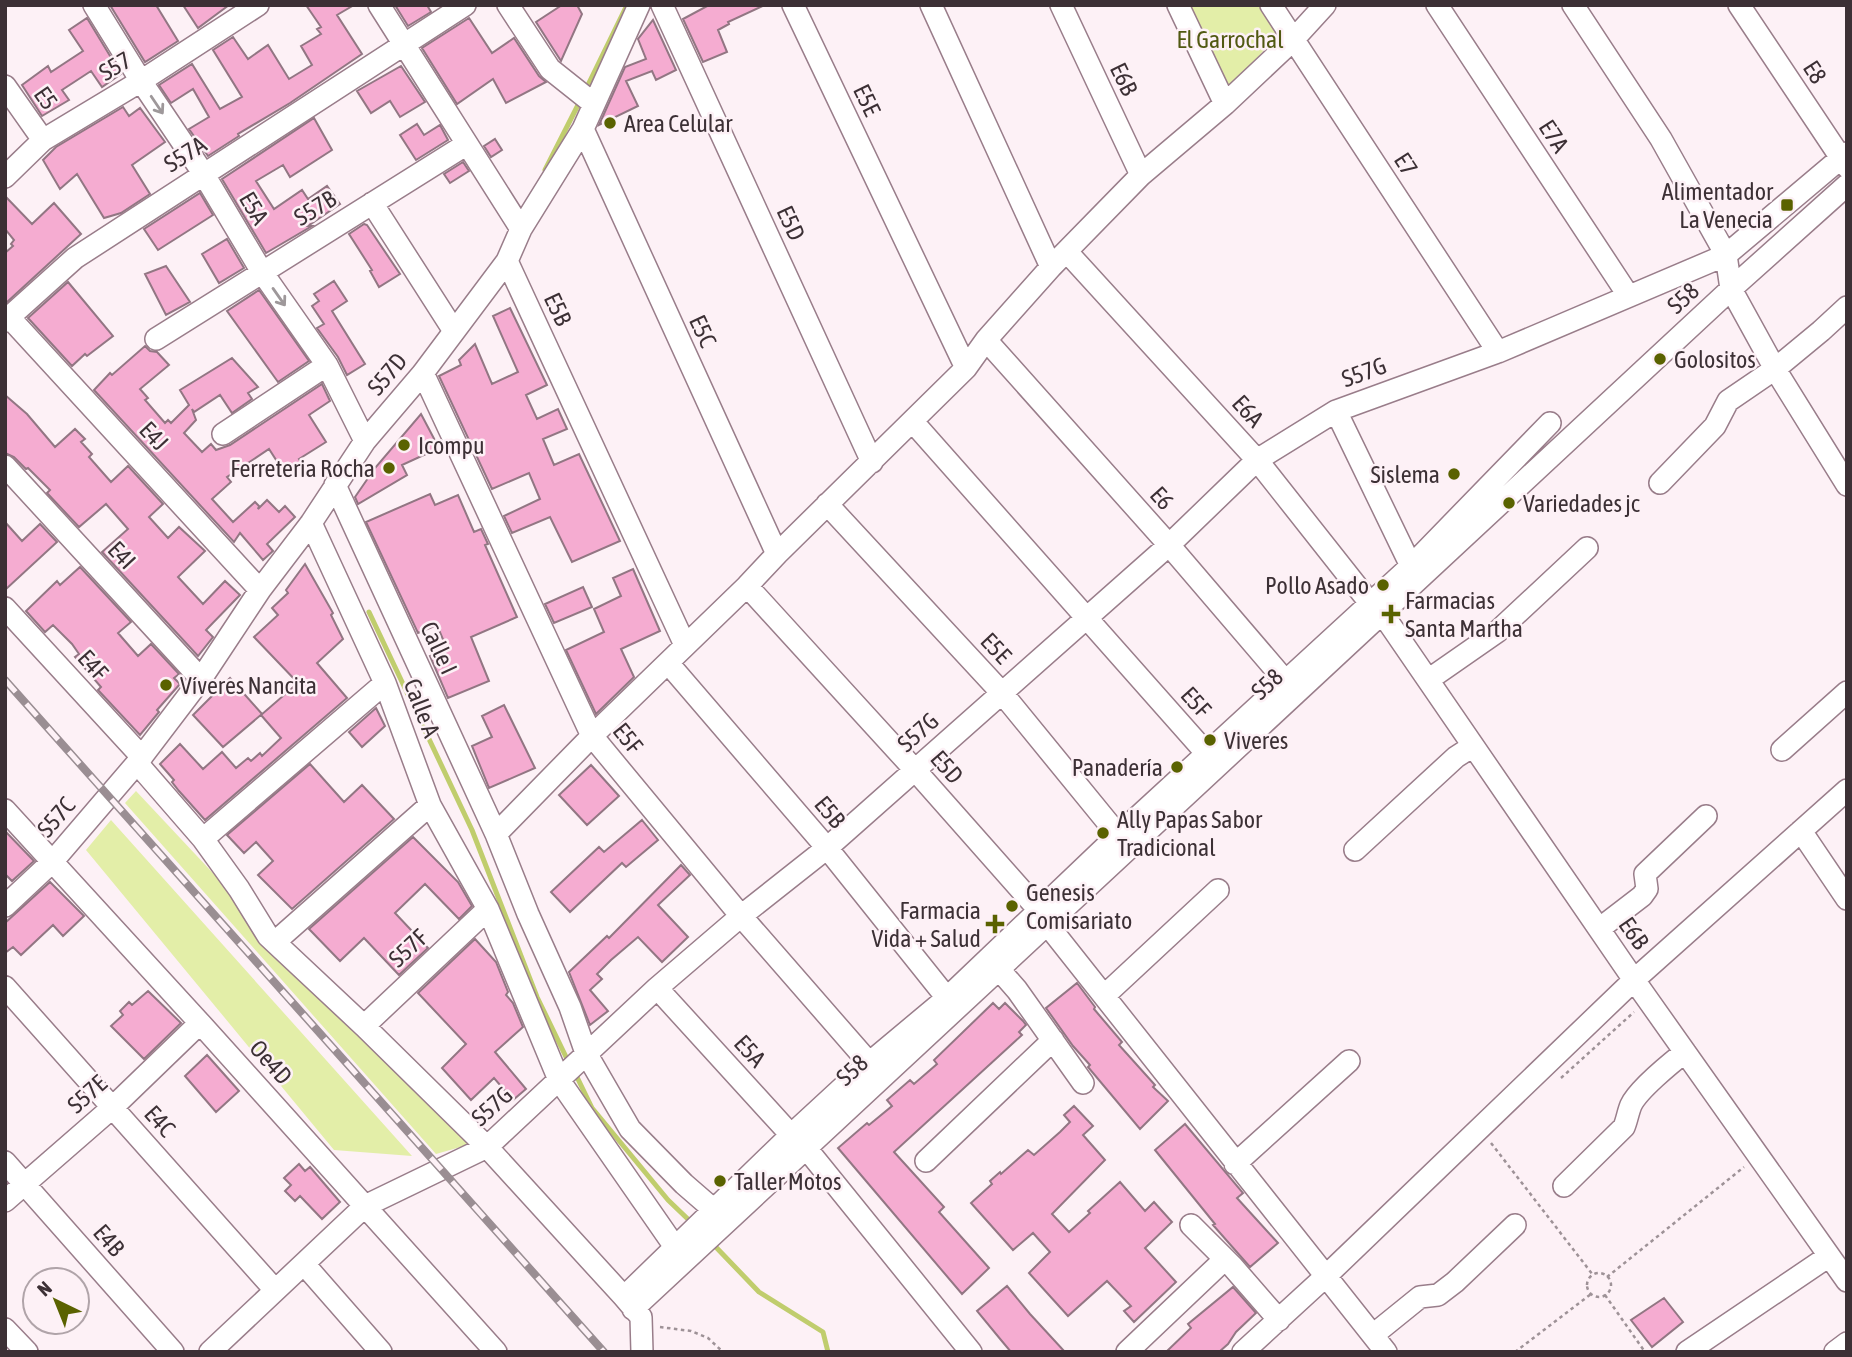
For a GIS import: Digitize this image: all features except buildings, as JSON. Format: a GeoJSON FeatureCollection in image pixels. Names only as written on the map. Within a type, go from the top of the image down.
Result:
{"type":"FeatureCollection","features":[{"type":"Feature","properties":{"kind":"street","name":"E5A"},"geometry":{"type":"LineString","coordinates":[[94,5],[203,173],[262,272],[327,365],[365,440]]}},
{"type":"Feature","properties":{"kind":"street","name":"S57"},"geometry":{"type":"LineString","coordinates":[[5,177],[43,140],[141,81],[258,5]]}},
{"type":"Feature","properties":{"kind":"street"},"geometry":{"type":"LineString","coordinates":[[379,5],[521,229]]}},
{"type":"Feature","properties":{"kind":"street"},"geometry":{"type":"LineString","coordinates":[[404,45],[465,5]]}},
{"type":"Feature","properties":{"kind":"street"},"geometry":{"type":"LineString","coordinates":[[508,5],[550,69],[594,104]]}},
{"type":"Feature","properties":{"kind":"street","name":"S57D"},"geometry":{"type":"LineString","coordinates":[[139,760],[201,679],[260,590],[311,523],[365,440],[423,373],[507,261],[521,229],[583,129],[639,5]]}},
{"type":"Feature","properties":{"kind":"street","name":"E5D"},"geometry":{"type":"LineString","coordinates":[[662,5],[872,462]]}},
{"type":"Feature","properties":{"kind":"street","name":"E5E"},"geometry":{"type":"LineString","coordinates":[[793,5],[966,368]]}},
{"type":"Feature","properties":{"kind":"street"},"geometry":{"type":"LineString","coordinates":[[931,5],[1051,267]]}},
{"type":"Feature","properties":{"kind":"street","name":"E6B"},"geometry":{"type":"LineString","coordinates":[[1061,5],[1141,175]]}},
{"type":"Feature","properties":{"kind":"street"},"geometry":{"type":"LineString","coordinates":[[1178,5],[1225,104]]}},
{"type":"Feature","properties":{"kind":"street","name":"E7"},"geometry":{"type":"LineString","coordinates":[[1271,5],[1498,352]]}},
{"type":"Feature","properties":{"kind":"street"},"geometry":{"type":"LineString","coordinates":[[496,834],[966,368],[986,340],[1051,267],[1141,175],[1225,104],[1293,40],[1325,5]]}},
{"type":"Feature","properties":{"kind":"street","name":"E7A"},"geometry":{"type":"LineString","coordinates":[[1437,5],[1628,295]]}},
{"type":"Feature","properties":{"kind":"street"},"geometry":{"type":"LineString","coordinates":[[1573,5],[1655,129],[1726,255],[1731,289],[1775,369],[1847,485]]}},
{"type":"Feature","properties":{"kind":"street","name":"E8"},"geometry":{"type":"LineString","coordinates":[[1739,5],[1845,159]]}},
{"type":"Feature","properties":{"kind":"street","name":"S57A"},"geometry":{"type":"LineString","coordinates":[[7,319],[75,258],[404,45]]}},
{"type":"Feature","properties":{"kind":"street","name":"E5"},"geometry":{"type":"LineString","coordinates":[[5,86],[43,140]]}},
{"type":"Feature","properties":{"kind":"street","name":"E5C"},"geometry":{"type":"LineString","coordinates":[[583,129],[777,554]]}},
{"type":"Feature","properties":{"kind":"street","name":"S57B"},"geometry":{"type":"LineString","coordinates":[[156,339],[467,144]]}},
{"type":"Feature","properties":{"kind":"street"},"geometry":{"type":"LineString","coordinates":[[1726,255],[1845,159]]}},
{"type":"Feature","properties":{"kind":"street","name":"S58"},"geometry":{"type":"LineString","coordinates":[[633,1308],[798,1142],[875,1070],[1415,572],[1847,185]]}},
{"type":"Feature","properties":{"kind":"street"},"geometry":{"type":"LineString","coordinates":[[372,203],[454,331]]}},
{"type":"Feature","properties":{"kind":"street","name":"E6A"},"geometry":{"type":"LineString","coordinates":[[1067,252],[1257,460],[1376,608]]}},
{"type":"Feature","properties":{"kind":"street","name":"S57G"},"geometry":{"type":"LineString","coordinates":[[213,1351],[365,1206],[486,1147],[656,988],[827,848],[1087,619],[1257,460],[1336,411],[1498,352],[1726,255]]}},
{"type":"Feature","properties":{"kind":"street","name":"E5B"},"geometry":{"type":"LineString","coordinates":[[507,261],[685,645]]}},
{"type":"Feature","properties":{"kind":"street"},"geometry":{"type":"LineString","coordinates":[[1660,483],[1715,426],[1728,401],[1775,369],[1847,307]]}},
{"type":"Feature","properties":{"kind":"street","name":"E4J"},"geometry":{"type":"LineString","coordinates":[[7,319],[260,590]]}},
{"type":"Feature","properties":{"kind":"street","name":"E6"},"geometry":{"type":"LineString","coordinates":[[986,340],[1169,545],[1291,687]]}},
{"type":"Feature","properties":{"kind":"street"},"geometry":{"type":"LineString","coordinates":[[223,434],[327,365]]}},
{"type":"Feature","properties":{"kind":"street","name":"E5F"},"geometry":{"type":"LineString","coordinates":[[423,373],[592,736],[741,916],[875,1070]]}},
{"type":"Feature","properties":{"kind":"street"},"geometry":{"type":"LineString","coordinates":[[1336,411],[1415,572]]}},
{"type":"Feature","properties":{"kind":"street","name":"E5F"},"geometry":{"type":"LineString","coordinates":[[913,422],[1212,760]]}},
{"type":"Feature","properties":{"kind":"street","name":"S58"},"geometry":{"type":"LineString","coordinates":[[1415,572],[1549,423]]}},
{"type":"Feature","properties":{"kind":"street","name":"E4I"},"geometry":{"type":"LineString","coordinates":[[5,466],[201,679]]}},
{"type":"Feature","properties":{"kind":"street","name":"Calle I"},"geometry":{"type":"LineString","coordinates":[[335,485],[496,834],[570,1007],[586,1053],[631,1129],[684,1184],[714,1210]]}},
{"type":"Feature","properties":{"kind":"street","name":"E5E"},"geometry":{"type":"LineString","coordinates":[[827,504],[1002,693],[1118,835]]}},
{"type":"Feature","properties":{"kind":"street","name":"Calle A"},"geometry":{"type":"LineString","coordinates":[[311,523],[385,683],[430,806],[488,909],[559,1080],[675,1247]]}},
{"type":"Feature","properties":{"kind":"street"},"geometry":{"type":"LineString","coordinates":[[1428,680],[1497,632],[1587,548]]}},
{"type":"Feature","properties":{"kind":"street","name":"E5D"},"geometry":{"type":"LineString","coordinates":[[747,586],[915,770],[1042,917],[1386,1352]]}},
{"type":"Feature","properties":{"kind":"street","name":"E4F"},"geometry":{"type":"LineString","coordinates":[[5,608],[139,760],[203,839],[268,936],[486,1147],[633,1308]]}},
{"type":"Feature","properties":{"kind":"street","name":"E6B"},"geometry":{"type":"LineString","coordinates":[[1376,608],[1847,1281]]}},
{"type":"Feature","properties":{"kind":"street","name":"E5B"},"geometry":{"type":"LineString","coordinates":[[668,663],[827,848],[947,998]]}},
{"type":"Feature","properties":{"kind":"street"},"geometry":{"type":"LineString","coordinates":[[203,839],[385,683]]}},
{"type":"Feature","properties":{"kind":"street"},"geometry":{"type":"LineString","coordinates":[[1782,750],[1847,692]]}},
{"type":"Feature","properties":{"kind":"street"},"geometry":{"type":"LineString","coordinates":[[1354,850],[1456,757],[1473,746]]}},
{"type":"Feature","properties":{"kind":"street","name":"S57C"},"geometry":{"type":"LineString","coordinates":[[5,906],[53,861],[139,760]]}},
{"type":"Feature","properties":{"kind":"street","name":"S58"},"geometry":{"type":"LineString","coordinates":[[1042,917],[1118,835],[1212,760]]}},
{"type":"Feature","properties":{"kind":"street"},"geometry":{"type":"LineString","coordinates":[[1244,1352],[1634,980],[1847,790]]}},
{"type":"Feature","properties":{"kind":"street"},"geometry":{"type":"LineString","coordinates":[[275,942],[430,806]]}},
{"type":"Feature","properties":{"kind":"street","name":"Oe4D"},"geometry":{"type":"LineString","coordinates":[[5,810],[496,1352]]}},
{"type":"Feature","properties":{"kind":"street"},"geometry":{"type":"LineString","coordinates":[[1599,929],[1642,896],[1647,889],[1645,874],[1706,816]]}},
{"type":"Feature","properties":{"kind":"street"},"geometry":{"type":"LineString","coordinates":[[1801,831],[1847,899]]}},
{"type":"Feature","properties":{"kind":"street"},"geometry":{"type":"LineString","coordinates":[[1104,996],[1218,890]]}},
{"type":"Feature","properties":{"kind":"street","name":"S57F"},"geometry":{"type":"LineString","coordinates":[[363,1026],[488,909]]}},
{"type":"Feature","properties":{"kind":"street"},"geometry":{"type":"LineString","coordinates":[[994,963],[1083,1083]]}},
{"type":"Feature","properties":{"kind":"street","name":"S58"},"geometry":{"type":"LineString","coordinates":[[875,1070],[947,998],[994,963]]}},
{"type":"Feature","properties":{"kind":"street","name":"E4C"},"geometry":{"type":"LineString","coordinates":[[5,987],[275,1290]]}},
{"type":"Feature","properties":{"kind":"street","name":"E5A"},"geometry":{"type":"LineString","coordinates":[[656,988],[798,1142],[971,1352]]}},
{"type":"Feature","properties":{"kind":"street","name":"S57E"},"geometry":{"type":"LineString","coordinates":[[5,1201],[113,1107],[200,1023]]}},
{"type":"Feature","properties":{"kind":"street"},"geometry":{"type":"LineString","coordinates":[[926,1161],[1053,1040]]}},
{"type":"Feature","properties":{"kind":"street"},"geometry":{"type":"LineString","coordinates":[[1563,1186],[1624,1127],[1630,1106],[1637,1097],[1685,1052]]}},
{"type":"Feature","properties":{"kind":"street"},"geometry":{"type":"LineString","coordinates":[[1236,1164],[1349,1060]]}},
{"type":"Feature","properties":{"kind":"street","name":"S58"},"geometry":{"type":"LineString","coordinates":[[633,1308],[675,1247],[714,1210],[798,1142]]}},
{"type":"Feature","properties":{"kind":"street","name":"E4B"},"geometry":{"type":"LineString","coordinates":[[5,1162],[173,1352]]}},
{"type":"Feature","properties":{"kind":"street"},"geometry":{"type":"LineString","coordinates":[[1373,1335],[1420,1297],[1438,1295],[1447,1288],[1515,1224]]}},
{"type":"Feature","properties":{"kind":"street"},"geometry":{"type":"LineString","coordinates":[[1191,1225],[1279,1320]]}},
{"type":"Feature","properties":{"kind":"street"},"geometry":{"type":"LineString","coordinates":[[1687,1352],[1829,1256]]}},
{"type":"Feature","properties":{"kind":"street"},"geometry":{"type":"LineString","coordinates":[[1127,1352],[1225,1259]]}},
{"type":"Feature","properties":{"kind":"street"},"geometry":{"type":"LineString","coordinates":[[304,1264],[381,1352]]}},
{"type":"Feature","properties":{"kind":"street"},"geometry":{"type":"LineString","coordinates":[[633,1308],[642,1352]]}},
{"type":"Feature","properties":{"kind":"street"},"geometry":{"type":"LineString","coordinates":[[5,1329],[27,1352]]}},
{"type":"Feature","properties":{"kind":"street"},"geometry":{"type":"LineString","coordinates":[[1835,1352],[1847,1343]]}},
{"type":"Feature","properties":{"kind":"path"},"geometry":{"type":"LineString","coordinates":[[1491,1143],[1593,1275]]}},
{"type":"Feature","properties":{"kind":"path"},"geometry":{"type":"LineString","coordinates":[[1607,1277],[1758,1155]]}},
{"type":"Feature","properties":{"kind":"path"},"geometry":{"type":"LineString","coordinates":[[1603,1274],[1607,1277],[1611,1287],[1605,1296],[1591,1294],[1587,1284],[1593,1275],[1603,1274]]}},
{"type":"Feature","properties":{"kind":"path"},"geometry":{"type":"LineString","coordinates":[[1515,1352],[1591,1294]]}},
{"type":"Feature","properties":{"kind":"path"},"geometry":{"type":"LineString","coordinates":[[1605,1296],[1645,1352]]}},
{"type":"Feature","properties":{"kind":"path"},"geometry":{"type":"LineString","coordinates":[[633,1308],[664,1329],[691,1331],[708,1338],[723,1352]]}},
{"type":"Feature","properties":{"kind":"green space","name":"El Garrochal"},"geometry":{"type":"Polygon","coordinates":[[[1178,5],[1275,5],[1287,24],[1222,98],[1178,5]]]}},
{"type":"Feature","properties":{"kind":"green space"},"geometry":{"type":"Polygon","coordinates":[[[136,791],[453,1129],[471,1144],[436,1154],[125,803],[136,791]]]}},
{"type":"Feature","properties":{"kind":"green space"},"geometry":{"type":"Polygon","coordinates":[[[111,820],[412,1156],[334,1150],[86,850],[111,820]]]}},
{"type":"Feature","properties":{"kind":"waterway"},"geometry":{"type":"LineString","coordinates":[[586,89],[627,5]]}},
{"type":"Feature","properties":{"kind":"waterway"},"geometry":{"type":"LineString","coordinates":[[545,170],[580,101]]}},
{"type":"Feature","properties":{"kind":"waterway"},"geometry":{"type":"LineString","coordinates":[[369,612],[472,830],[537,997],[568,1061]]}},
{"type":"Feature","properties":{"kind":"waterway"},"geometry":{"type":"LineString","coordinates":[[576,1075],[592,1108],[668,1200],[693,1224]]}},
{"type":"Feature","properties":{"kind":"waterway"},"geometry":{"type":"LineString","coordinates":[[711,1242],[759,1292],[823,1332],[828,1352]]}},
{"type":"Feature","properties":{"kind":"railway"},"geometry":{"type":"LineString","coordinates":[[5,680],[604,1352]]}},
{"type":"Feature","properties":{"kind":"place","name":"Area Celular"},"geometry":{"type":"Point","coordinates":[610,123]}},
{"type":"Feature","properties":{"kind":"place","name":"Alimentador La Venecia"},"geometry":{"type":"Point","coordinates":[1787,205]}},
{"type":"Feature","properties":{"kind":"place","name":"Golositos"},"geometry":{"type":"Point","coordinates":[1660,359]}},
{"type":"Feature","properties":{"kind":"place","name":"Icompu"},"geometry":{"type":"Point","coordinates":[404,445]}},
{"type":"Feature","properties":{"kind":"place","name":"Ferreteria Rocha"},"geometry":{"type":"Point","coordinates":[389,468]}},
{"type":"Feature","properties":{"kind":"place","name":"Sislema"},"geometry":{"type":"Point","coordinates":[1454,474]}},
{"type":"Feature","properties":{"kind":"place","name":"Variedades jc"},"geometry":{"type":"Point","coordinates":[1509,503]}},
{"type":"Feature","properties":{"kind":"place","name":"Pollo Asado"},"geometry":{"type":"Point","coordinates":[1383,585]}},
{"type":"Feature","properties":{"kind":"place","name":"Farmacias Santa Martha"},"geometry":{"type":"Point","coordinates":[1391,614]}},
{"type":"Feature","properties":{"kind":"place","name":"Víveres Nancita"},"geometry":{"type":"Point","coordinates":[166,685]}},
{"type":"Feature","properties":{"kind":"place","name":"Viveres"},"geometry":{"type":"Point","coordinates":[1210,740]}},
{"type":"Feature","properties":{"kind":"place","name":"Panadería"},"geometry":{"type":"Point","coordinates":[1177,767]}},
{"type":"Feature","properties":{"kind":"place","name":"Ally Papas Sabor Tradicional"},"geometry":{"type":"Point","coordinates":[1103,833]}},
{"type":"Feature","properties":{"kind":"place","name":"Genesis Comisariato"},"geometry":{"type":"Point","coordinates":[1012,906]}},
{"type":"Feature","properties":{"kind":"place","name":"Farmacia Vida + Salud"},"geometry":{"type":"Point","coordinates":[995,924]}},
{"type":"Feature","properties":{"kind":"place","name":"Taller Motos"},"geometry":{"type":"Point","coordinates":[720,1181]}}]}
